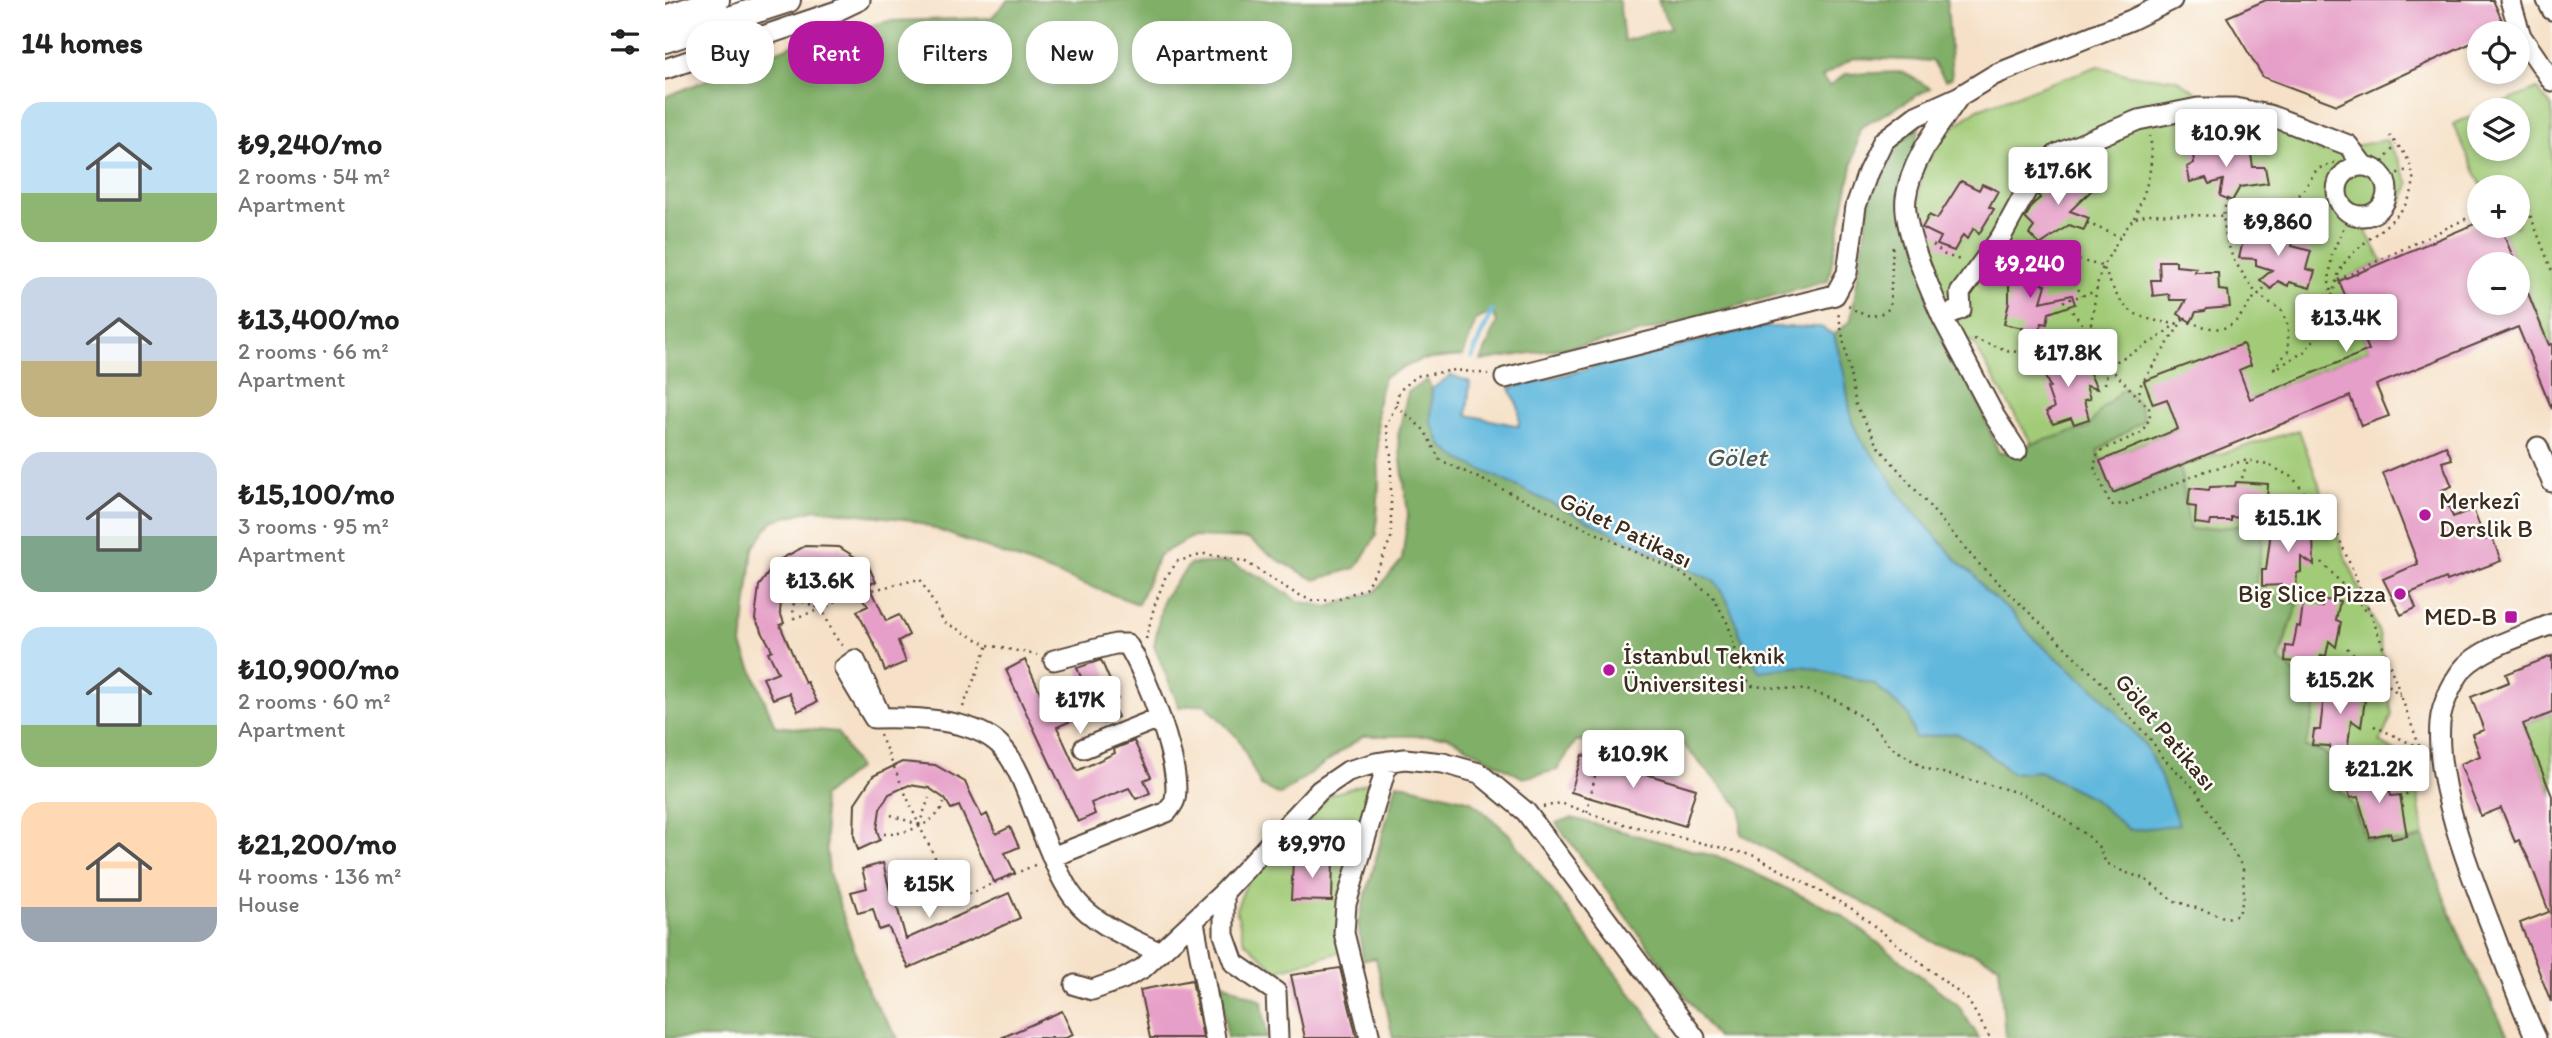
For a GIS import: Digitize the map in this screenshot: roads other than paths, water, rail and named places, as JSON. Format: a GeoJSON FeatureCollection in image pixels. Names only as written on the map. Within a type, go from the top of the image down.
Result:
{"type":"FeatureCollection","features":[{"type":"Feature","properties":{"kind":"main road"},"geometry":{"type":"LineString","coordinates":[[665,40],[788,0]]}},
{"type":"Feature","properties":{"kind":"main road"},"geometry":{"type":"LineString","coordinates":[[665,18],[712,1]]}},
{"type":"Feature","properties":{"kind":"street"},"geometry":{"type":"LineString","coordinates":[[665,69],[837,12],[860,0]]}},
{"type":"Feature","properties":{"kind":"street"},"geometry":{"type":"LineString","coordinates":[[1505,378],[1835,295],[1847,273],[1856,206],[1883,141],[1916,116],[1958,97],[1994,75],[2131,20],[2172,0]]}},
{"type":"Feature","properties":{"kind":"street"},"geometry":{"type":"LineString","coordinates":[[2510,0],[2521,36],[2552,81]]}},
{"type":"Feature","properties":{"kind":"street"},"geometry":{"type":"LineString","coordinates":[[2547,0],[2552,10]]}},
{"type":"Feature","properties":{"kind":"street"},"geometry":{"type":"LineString","coordinates":[[1958,97],[1923,149],[1905,200],[1920,268],[1995,417],[2017,451]]}},
{"type":"Feature","properties":{"kind":"street"},"geometry":{"type":"LineString","coordinates":[[1943,317],[1961,309],[1960,293],[2001,237],[2036,173],[2057,154],[2138,120],[2198,108],[2235,108],[2269,115],[2348,145],[2388,194],[2381,209],[2366,216],[2350,213],[2343,208],[2337,194],[2340,178],[2368,171]]}},
{"type":"Feature","properties":{"kind":"street"},"geometry":{"type":"LineString","coordinates":[[2538,447],[2552,482]]}},
{"type":"Feature","properties":{"kind":"street"},"geometry":{"type":"LineString","coordinates":[[2536,1038],[2474,884],[2451,812],[2439,745],[2439,721],[2444,703],[2468,663],[2503,644],[2552,624]]}},
{"type":"Feature","properties":{"kind":"street"},"geometry":{"type":"LineString","coordinates":[[1052,857],[1167,813],[1175,801],[1176,781],[1159,718],[1138,659],[1127,644],[1115,643],[1054,660]]}},
{"type":"Feature","properties":{"kind":"street"},"geometry":{"type":"LineString","coordinates":[[876,714],[855,660],[844,668],[857,691],[876,714],[918,717],[969,727],[1000,745],[1015,769],[1052,857],[1075,899],[1093,918],[1160,953]]}},
{"type":"Feature","properties":{"kind":"street"},"geometry":{"type":"LineString","coordinates":[[1084,748],[1159,718]]}},
{"type":"Feature","properties":{"kind":"street"},"geometry":{"type":"LineString","coordinates":[[1075,985],[1092,990],[1123,979],[1143,968],[1224,892],[1320,790],[1348,771],[1405,758],[1479,772],[1526,812],[1695,1038]]}},
{"type":"Feature","properties":{"kind":"street"},"geometry":{"type":"LineString","coordinates":[[1370,1038],[1343,933],[1346,904],[1388,761]]}},
{"type":"Feature","properties":{"kind":"street"},"geometry":{"type":"LineString","coordinates":[[1224,892],[1224,935],[1234,963],[1276,992],[1278,1038]]}},
{"type":"Feature","properties":{"kind":"street"},"geometry":{"type":"LineString","coordinates":[[1193,922],[1215,1038]]}},
{"type":"Feature","properties":{"kind":"water","name":"Gölet"},"geometry":{"type":"Polygon","coordinates":[[[1757,327],[1821,327],[1834,335],[1844,372],[1852,422],[1860,439],[1887,473],[1903,499],[1961,565],[1974,574],[1984,589],[2014,615],[2034,639],[2099,693],[2145,745],[2179,825],[2129,830],[2091,797],[2039,771],[2012,773],[1978,745],[1956,733],[1915,738],[1908,714],[1874,684],[1803,666],[1759,671],[1727,600],[1714,581],[1461,460],[1442,446],[1431,422],[1432,389],[1451,375],[1470,382],[1467,415],[1519,426],[1519,409],[1510,388],[1757,327]]]}},
{"type":"Feature","properties":{"kind":"waterway"},"geometry":{"type":"LineString","coordinates":[[1472,357],[1492,311]]}},
{"type":"Feature","properties":{"kind":"place","name":"Merkezî Derslik B"},"geometry":{"type":"Point","coordinates":[2425,515]}},
{"type":"Feature","properties":{"kind":"place","name":"Big Slice Pizza"},"geometry":{"type":"Point","coordinates":[2400,594]}},
{"type":"Feature","properties":{"kind":"place","name":"MED-B"},"geometry":{"type":"Point","coordinates":[2511,617]}},
{"type":"Feature","properties":{"kind":"place","name":"İstanbul Teknik Üniversitesi"},"geometry":{"type":"Point","coordinates":[1609,670]}}]}
